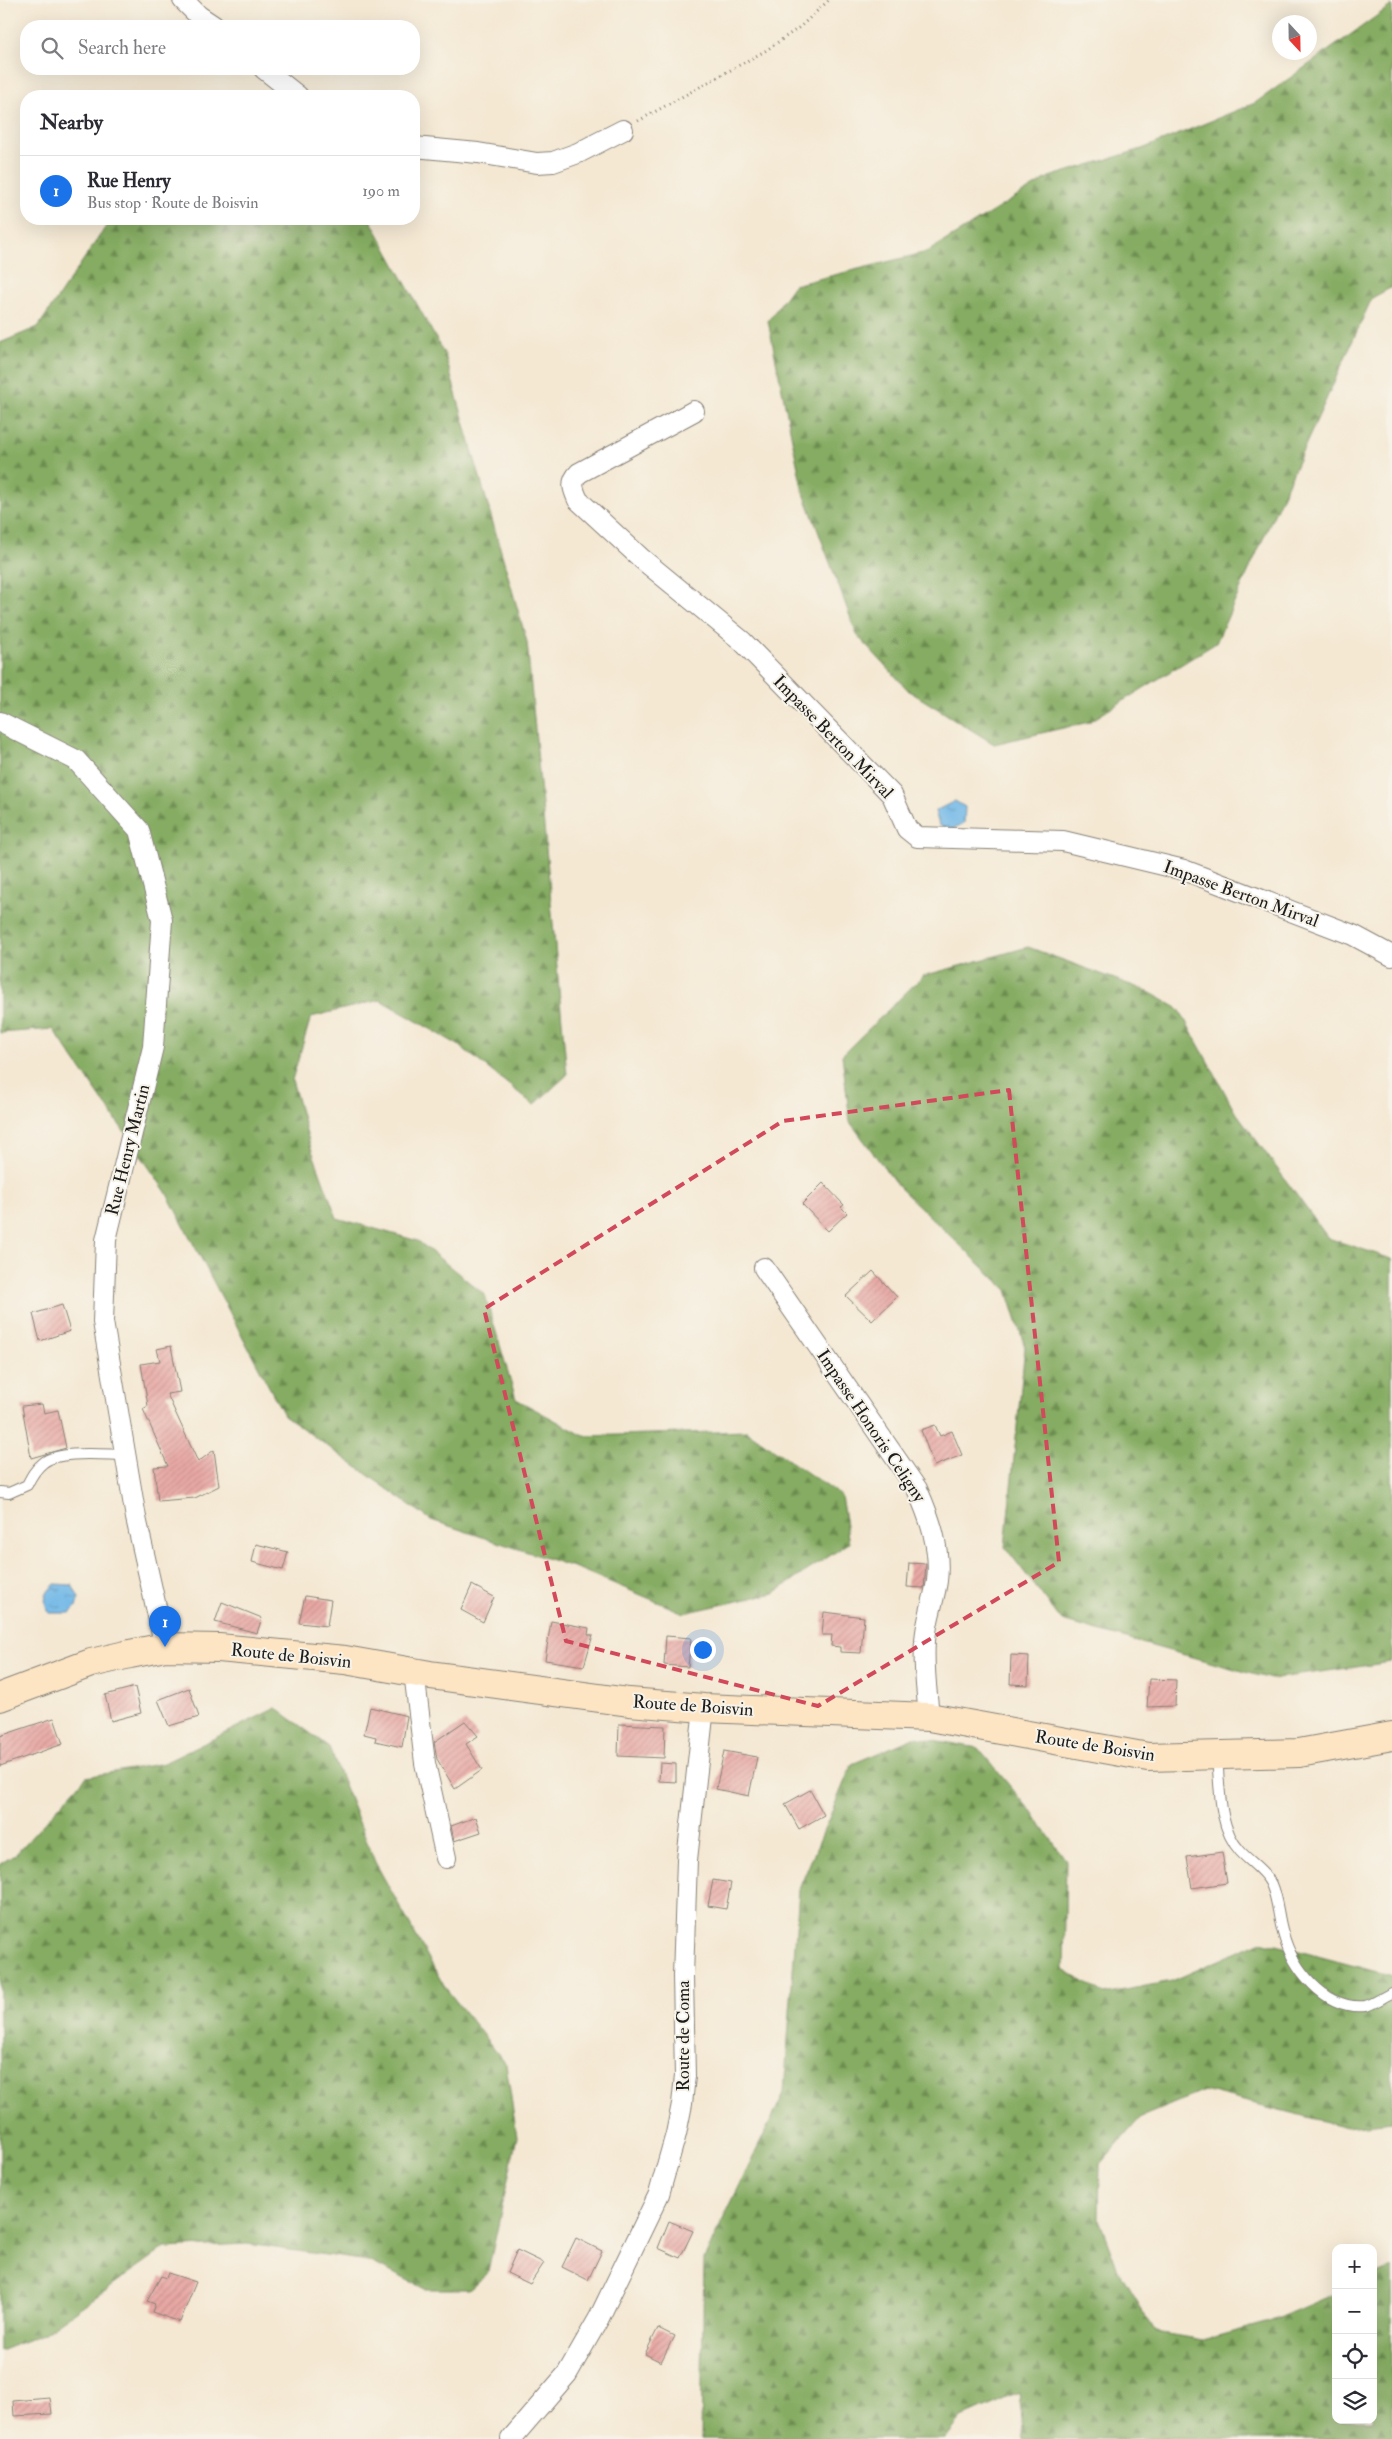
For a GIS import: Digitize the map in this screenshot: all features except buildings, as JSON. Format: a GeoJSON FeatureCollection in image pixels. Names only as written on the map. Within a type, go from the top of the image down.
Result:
{"type":"FeatureCollection","features":[{"type":"Feature","properties":{"kind":"main road","name":"Route de Boisvin"},"geometry":{"type":"LineString","coordinates":[[0,1697],[91,1663],[165,1647],[220,1648],[345,1660],[414,1672],[629,1702],[704,1708],[929,1717],[1148,1757],[1299,1754],[1392,1736]]}},
{"type":"Feature","properties":{"kind":"street"},"geometry":{"type":"LineString","coordinates":[[183,0],[204,20]]}},
{"type":"Feature","properties":{"kind":"street"},"geometry":{"type":"LineString","coordinates":[[272,75],[290,90]]}},
{"type":"Feature","properties":{"kind":"street"},"geometry":{"type":"LineString","coordinates":[[420,148],[478,153],[537,163],[553,162],[578,153],[623,130]]}},
{"type":"Feature","properties":{"kind":"street","name":"Impasse Berton Mirval"},"geometry":{"type":"LineString","coordinates":[[694,411],[579,473],[574,479],[572,486],[578,500],[642,560],[742,641],[892,795],[907,829],[917,837],[1063,841],[1184,870],[1352,935],[1392,956]]}},
{"type":"Feature","properties":{"kind":"street","name":"Rue Henry Martin"},"geometry":{"type":"LineString","coordinates":[[0,722],[76,760],[139,830],[162,920],[153,1047],[106,1240],[103,1322],[136,1518],[165,1647]]}},
{"type":"Feature","properties":{"kind":"street","name":"Impasse Honoris Celigny"},"geometry":{"type":"LineString","coordinates":[[764,1268],[916,1489],[927,1510],[936,1545],[937,1580],[925,1640],[925,1672],[929,1717]]}},
{"type":"Feature","properties":{"kind":"street"},"geometry":{"type":"LineString","coordinates":[[414,1672],[425,1763],[446,1858]]}},
{"type":"Feature","properties":{"kind":"street","name":"Route de Coma"},"geometry":{"type":"LineString","coordinates":[[511,2439],[567,2374],[599,2318],[659,2194],[676,2134],[685,2076],[683,1976],[688,1860],[704,1708]]}},
{"type":"Feature","properties":{"kind":"lane"},"geometry":{"type":"LineString","coordinates":[[0,1492],[9,1493],[27,1486],[39,1467],[56,1456],[125,1455]]}},
{"type":"Feature","properties":{"kind":"lane"},"geometry":{"type":"LineString","coordinates":[[1216,1755],[1225,1825],[1239,1850],[1271,1883],[1280,1912],[1283,1933],[1298,1967],[1321,1993],[1340,2003],[1365,2006],[1392,1993]]}},
{"type":"Feature","properties":{"kind":"path"},"geometry":{"type":"LineString","coordinates":[[623,130],[765,51],[800,27],[829,0]]}},
{"type":"Feature","properties":{"kind":"highlighted area"},"geometry":{"type":"Polygon","coordinates":[[[1009,1090],[1059,1562],[818,1706],[566,1641],[484,1309],[783,1121],[1009,1090]]]}},
{"type":"Feature","properties":{"kind":"green space"},"geometry":{"type":"Polygon","coordinates":[[[1392,5],[1392,287],[1372,298],[1216,643],[1089,722],[994,744],[909,691],[857,635],[802,488],[768,321],[794,285],[927,252],[1049,177],[1142,149],[1255,103],[1392,5]]]}},
{"type":"Feature","properties":{"kind":"green space"},"geometry":{"type":"Polygon","coordinates":[[[107,225],[373,225],[445,355],[527,642],[567,1075],[534,1105],[460,1046],[380,1000],[311,1017],[292,1080],[311,1148],[337,1218],[418,1241],[485,1295],[516,1399],[584,1436],[747,1431],[841,1496],[849,1543],[774,1593],[684,1613],[579,1569],[431,1520],[284,1415],[166,1192],[53,1029],[0,1033],[0,343],[38,327],[107,225]]]}},
{"type":"Feature","properties":{"kind":"green space"},"geometry":{"type":"Polygon","coordinates":[[[1028,947],[1147,991],[1179,1009],[1235,1111],[1328,1238],[1392,1259],[1392,1662],[1271,1679],[1062,1621],[1005,1547],[1025,1347],[1007,1290],[898,1186],[850,1122],[842,1055],[923,976],[1028,947]]]}},
{"type":"Feature","properties":{"kind":"green space"},"geometry":{"type":"Polygon","coordinates":[[[276,1708],[329,1747],[375,1862],[444,1986],[506,2064],[517,2137],[488,2272],[469,2289],[425,2289],[369,2261],[247,2244],[165,2248],[43,2334],[0,2351],[0,1864],[16,1854],[86,1777],[164,1763],[276,1708]]]}},
{"type":"Feature","properties":{"kind":"green space"},"geometry":{"type":"Polygon","coordinates":[[[916,1737],[978,1748],[1030,1810],[1066,1860],[1064,1970],[1104,1994],[1172,1981],[1262,1941],[1392,1976],[1392,2122],[1347,2127],[1204,2091],[1141,2117],[1100,2164],[1099,2219],[1118,2270],[1155,2332],[1203,2340],[1269,2322],[1332,2295],[1332,2424],[1377,2424],[1377,2274],[1392,2268],[1392,2439],[1024,2439],[1019,2393],[962,2418],[945,2439],[701,2439],[704,2259],[784,2093],[799,1889],[852,1764],[916,1737]]]}},
{"type":"Feature","properties":{"kind":"water"},"geometry":{"type":"Polygon","coordinates":[[[955,801],[965,807],[964,823],[951,830],[939,825],[935,811],[955,801]]]}},
{"type":"Feature","properties":{"kind":"water"},"geometry":{"type":"Polygon","coordinates":[[[55,1584],[72,1585],[79,1598],[76,1607],[70,1613],[49,1613],[45,1601],[47,1594],[55,1584]]]}},
{"type":"Feature","properties":{"kind":"place","name":"Rue Henry"},"geometry":{"type":"Point","coordinates":[165,1647]}}]}
